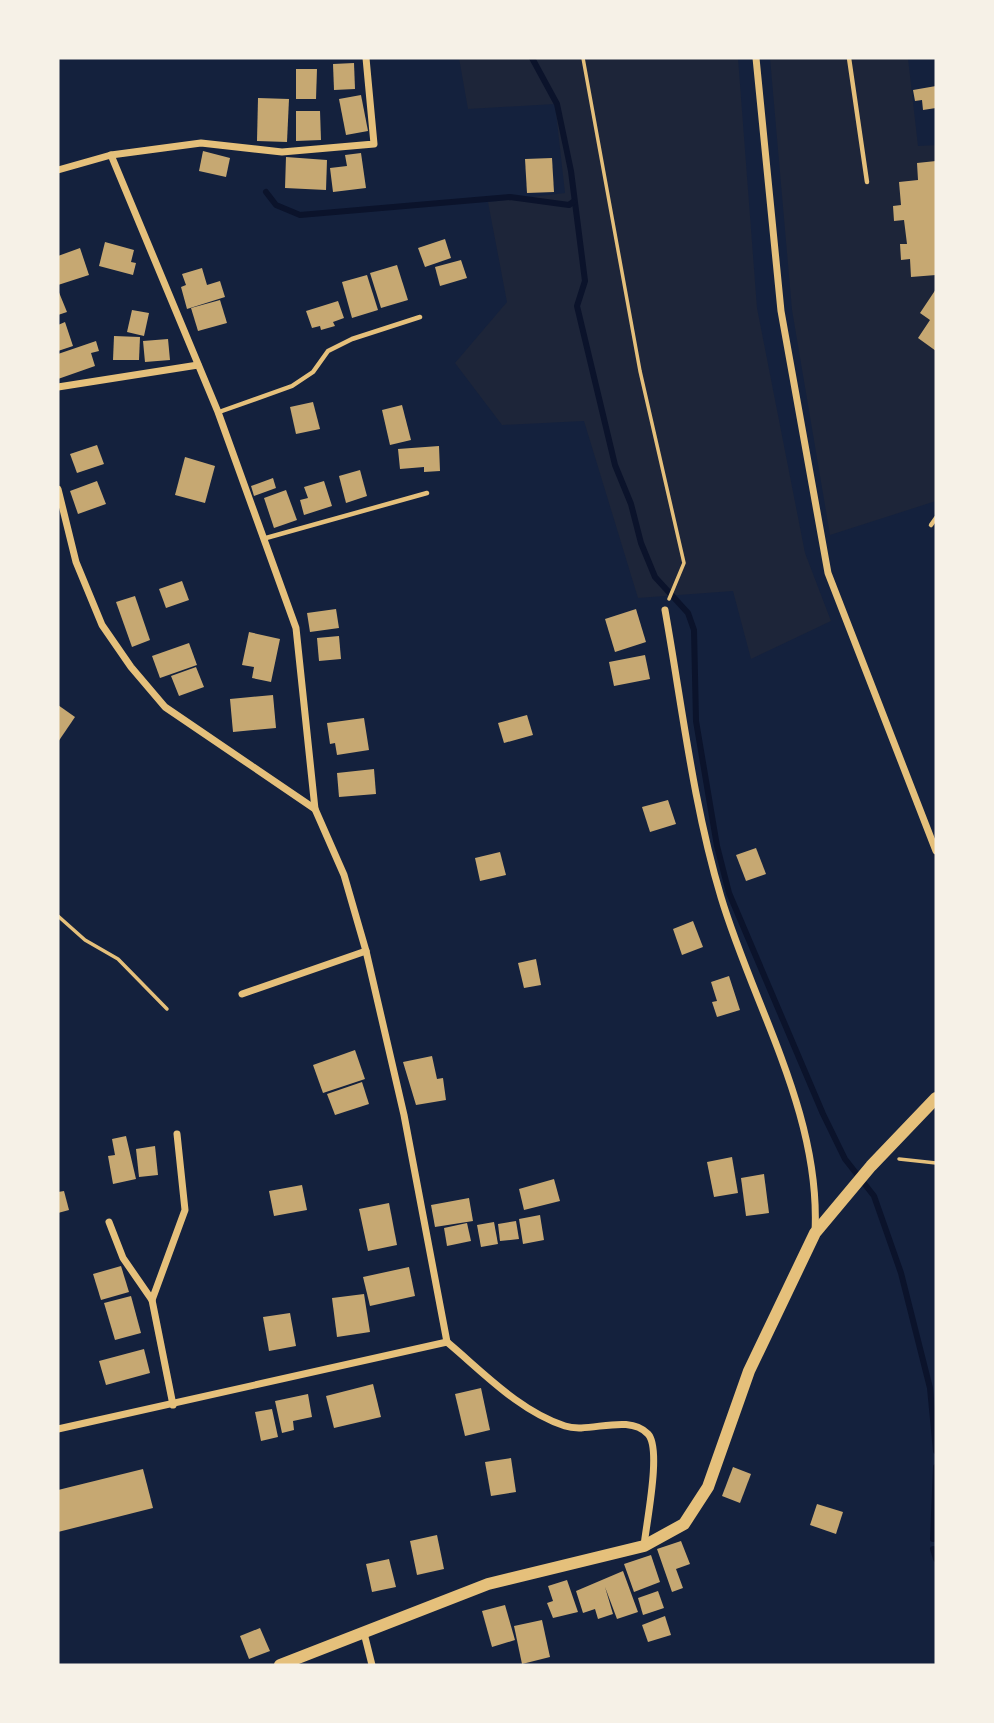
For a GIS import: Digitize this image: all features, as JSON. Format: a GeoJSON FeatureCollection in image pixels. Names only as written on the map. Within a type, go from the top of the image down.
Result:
{"type":"FeatureCollection","features":[{"type":"Feature","properties":{"kind":"street"},"geometry":{"type":"LineString","coordinates":[[58,170],[111,155],[201,143],[282,152],[374,144],[366,58]]}},
{"type":"Feature","properties":{"kind":"street"},"geometry":{"type":"LineString","coordinates":[[756,58],[781,311],[828,573],[936,851]]}},
{"type":"Feature","properties":{"kind":"street"},"geometry":{"type":"LineString","coordinates":[[111,155],[218,412],[266,538],[296,628],[315,809],[344,875],[366,951],[404,1115],[447,1342],[515,1399],[550,1420],[569,1427],[627,1425],[638,1427],[649,1435],[654,1446],[653,1470],[644,1546]]}},
{"type":"Feature","properties":{"kind":"street"},"geometry":{"type":"LineString","coordinates":[[58,387],[198,365]]}},
{"type":"Feature","properties":{"kind":"street"},"geometry":{"type":"LineString","coordinates":[[58,489],[76,562],[102,625],[131,667],[165,707],[315,809]]}},
{"type":"Feature","properties":{"kind":"street"},"geometry":{"type":"LineString","coordinates":[[666,608],[705,831],[721,898],[770,1026],[811,1159],[816,1208],[815,1233]]}},
{"type":"Feature","properties":{"kind":"street"},"geometry":{"type":"LineString","coordinates":[[242,994],[366,951]]}},
{"type":"Feature","properties":{"kind":"street"},"geometry":{"type":"LineString","coordinates":[[280,1665],[488,1584],[644,1546],[684,1524],[702,1499],[736,1414],[749,1371],[815,1233],[875,1161],[936,1098]]}},
{"type":"Feature","properties":{"kind":"street"},"geometry":{"type":"LineString","coordinates":[[152,1300],[185,1210],[177,1134]]}},
{"type":"Feature","properties":{"kind":"street"},"geometry":{"type":"LineString","coordinates":[[108,1222],[123,1258],[152,1300],[173,1405]]}},
{"type":"Feature","properties":{"kind":"street"},"geometry":{"type":"LineString","coordinates":[[58,1429],[447,1342]]}},
{"type":"Feature","properties":{"kind":"street"},"geometry":{"type":"LineString","coordinates":[[364,1633],[372,1665]]}},
{"type":"Feature","properties":{"kind":"lane"},"geometry":{"type":"LineString","coordinates":[[849,58],[867,182]]}},
{"type":"Feature","properties":{"kind":"lane"},"geometry":{"type":"LineString","coordinates":[[218,412],[292,386],[313,372],[328,351],[352,339],[420,317]]}},
{"type":"Feature","properties":{"kind":"lane"},"geometry":{"type":"LineString","coordinates":[[266,538],[427,493]]}},
{"type":"Feature","properties":{"kind":"lane"},"geometry":{"type":"LineString","coordinates":[[931,525],[936,518]]}},
{"type":"Feature","properties":{"kind":"path"},"geometry":{"type":"LineString","coordinates":[[583,58],[640,371],[684,563],[666,608]]}},
{"type":"Feature","properties":{"kind":"path"},"geometry":{"type":"LineString","coordinates":[[58,916],[85,940],[118,959],[167,1009]]}},
{"type":"Feature","properties":{"kind":"path"},"geometry":{"type":"LineString","coordinates":[[875,1161],[936,1163]]}},
{"type":"Feature","properties":{"kind":"shaded area"},"geometry":{"type":"Polygon","coordinates":[[[459,58],[738,58],[757,308],[805,553],[831,621],[751,659],[733,591],[638,598],[584,421],[502,425],[455,363],[507,302],[488,202],[565,193],[555,104],[468,109],[459,58]]]}},
{"type":"Feature","properties":{"kind":"shaded area"},"geometry":{"type":"Polygon","coordinates":[[[770,58],[908,58],[918,146],[936,145],[936,501],[830,535],[792,310],[770,58]]]}},
{"type":"Feature","properties":{"kind":"building"},"geometry":{"type":"Polygon","coordinates":[[[354,63],[355,89],[334,90],[333,64],[354,63]]]}},
{"type":"Feature","properties":{"kind":"building"},"geometry":{"type":"Polygon","coordinates":[[[296,69],[317,69],[316,99],[296,99],[296,69]]]}},
{"type":"Feature","properties":{"kind":"building"},"geometry":{"type":"Polygon","coordinates":[[[936,86],[936,108],[923,110],[922,100],[915,101],[913,90],[936,86]]]}},
{"type":"Feature","properties":{"kind":"building"},"geometry":{"type":"Polygon","coordinates":[[[361,95],[368,131],[346,135],[339,99],[361,95]]]}},
{"type":"Feature","properties":{"kind":"building"},"geometry":{"type":"Polygon","coordinates":[[[258,98],[289,99],[287,142],[257,141],[258,98]]]}},
{"type":"Feature","properties":{"kind":"building"},"geometry":{"type":"Polygon","coordinates":[[[296,111],[320,111],[321,140],[296,141],[296,111]]]}},
{"type":"Feature","properties":{"kind":"building"},"geometry":{"type":"Polygon","coordinates":[[[203,151],[230,158],[226,177],[199,171],[203,151]]]}},
{"type":"Feature","properties":{"kind":"building"},"geometry":{"type":"Polygon","coordinates":[[[361,153],[366,188],[333,192],[330,168],[347,166],[345,155],[361,153]]]}},
{"type":"Feature","properties":{"kind":"building"},"geometry":{"type":"Polygon","coordinates":[[[286,157],[327,160],[326,190],[285,188],[286,157]]]}},
{"type":"Feature","properties":{"kind":"building"},"geometry":{"type":"Polygon","coordinates":[[[552,158],[554,192],[527,193],[525,159],[552,158]]]}},
{"type":"Feature","properties":{"kind":"building"},"geometry":{"type":"Polygon","coordinates":[[[936,161],[936,275],[911,277],[910,259],[901,260],[900,244],[907,244],[904,220],[894,221],[893,206],[901,205],[899,182],[918,180],[917,163],[936,161]]]}},
{"type":"Feature","properties":{"kind":"building"},"geometry":{"type":"Polygon","coordinates":[[[445,239],[451,258],[425,267],[418,248],[445,239]]]}},
{"type":"Feature","properties":{"kind":"building"},"geometry":{"type":"Polygon","coordinates":[[[105,242],[134,250],[131,262],[136,263],[133,275],[99,266],[105,242]]]}},
{"type":"Feature","properties":{"kind":"building"},"geometry":{"type":"Polygon","coordinates":[[[80,248],[89,275],[58,285],[58,256],[80,248]]]}},
{"type":"Feature","properties":{"kind":"building"},"geometry":{"type":"Polygon","coordinates":[[[461,260],[467,278],[440,286],[435,267],[461,260]]]}},
{"type":"Feature","properties":{"kind":"building"},"geometry":{"type":"Polygon","coordinates":[[[397,265],[408,300],[381,308],[370,273],[397,265]]]}},
{"type":"Feature","properties":{"kind":"building"},"geometry":{"type":"Polygon","coordinates":[[[202,268],[207,285],[220,281],[225,297],[187,309],[181,287],[186,285],[182,274],[202,268]]]}},
{"type":"Feature","properties":{"kind":"building"},"geometry":{"type":"Polygon","coordinates":[[[367,275],[378,310],[352,318],[342,282],[367,275]]]}},
{"type":"Feature","properties":{"kind":"building"},"geometry":{"type":"Polygon","coordinates":[[[936,289],[936,351],[918,338],[930,320],[920,313],[936,289]]]}},
{"type":"Feature","properties":{"kind":"building"},"geometry":{"type":"Polygon","coordinates":[[[58,290],[67,312],[58,315],[58,290]]]}},
{"type":"Feature","properties":{"kind":"building"},"geometry":{"type":"Polygon","coordinates":[[[220,300],[227,323],[198,331],[191,308],[220,300]]]}},
{"type":"Feature","properties":{"kind":"building"},"geometry":{"type":"Polygon","coordinates":[[[338,301],[344,318],[333,322],[335,326],[321,330],[320,326],[312,328],[306,311],[338,301]]]}},
{"type":"Feature","properties":{"kind":"building"},"geometry":{"type":"Polygon","coordinates":[[[132,310],[149,313],[144,336],[127,332],[132,310]]]}},
{"type":"Feature","properties":{"kind":"building"},"geometry":{"type":"Polygon","coordinates":[[[65,322],[73,346],[58,351],[58,325],[65,322]]]}},
{"type":"Feature","properties":{"kind":"building"},"geometry":{"type":"Polygon","coordinates":[[[114,336],[140,337],[139,360],[113,360],[114,336]]]}},
{"type":"Feature","properties":{"kind":"building"},"geometry":{"type":"Polygon","coordinates":[[[168,339],[170,360],[145,362],[143,341],[168,339]]]}},
{"type":"Feature","properties":{"kind":"building"},"geometry":{"type":"Polygon","coordinates":[[[96,341],[99,351],[91,353],[95,366],[58,379],[58,354],[96,341]]]}},
{"type":"Feature","properties":{"kind":"building"},"geometry":{"type":"Polygon","coordinates":[[[313,402],[320,429],[296,434],[290,407],[313,402]]]}},
{"type":"Feature","properties":{"kind":"building"},"geometry":{"type":"Polygon","coordinates":[[[402,405],[411,440],[390,445],[382,410],[402,405]]]}},
{"type":"Feature","properties":{"kind":"building"},"geometry":{"type":"Polygon","coordinates":[[[97,445],[104,464],[77,473],[70,454],[97,445]]]}},
{"type":"Feature","properties":{"kind":"building"},"geometry":{"type":"Polygon","coordinates":[[[439,446],[440,471],[424,472],[424,467],[400,469],[398,449],[439,446]]]}},
{"type":"Feature","properties":{"kind":"building"},"geometry":{"type":"Polygon","coordinates":[[[185,457],[215,466],[205,503],[175,495],[185,457]]]}},
{"type":"Feature","properties":{"kind":"building"},"geometry":{"type":"Polygon","coordinates":[[[360,470],[367,496],[346,503],[339,476],[360,470]]]}},
{"type":"Feature","properties":{"kind":"building"},"geometry":{"type":"Polygon","coordinates":[[[273,478],[276,488],[254,496],[251,486],[273,478]]]}},
{"type":"Feature","properties":{"kind":"building"},"geometry":{"type":"Polygon","coordinates":[[[97,481],[106,504],[78,514],[70,491],[97,481]]]}},
{"type":"Feature","properties":{"kind":"building"},"geometry":{"type":"Polygon","coordinates":[[[324,481],[332,506],[304,515],[300,500],[308,498],[304,487],[324,481]]]}},
{"type":"Feature","properties":{"kind":"building"},"geometry":{"type":"Polygon","coordinates":[[[286,490],[297,520],[274,528],[264,498],[286,490]]]}},
{"type":"Feature","properties":{"kind":"building"},"geometry":{"type":"Polygon","coordinates":[[[182,581],[189,600],[166,608],[159,589],[182,581]]]}},
{"type":"Feature","properties":{"kind":"building"},"geometry":{"type":"Polygon","coordinates":[[[135,596],[150,640],[132,647],[116,602],[135,596]]]}},
{"type":"Feature","properties":{"kind":"building"},"geometry":{"type":"Polygon","coordinates":[[[336,609],[339,628],[310,632],[307,613],[336,609]]]}},
{"type":"Feature","properties":{"kind":"building"},"geometry":{"type":"Polygon","coordinates":[[[636,609],[646,642],[615,652],[605,619],[636,609]]]}},
{"type":"Feature","properties":{"kind":"building"},"geometry":{"type":"Polygon","coordinates":[[[249,632],[280,639],[271,682],[252,678],[254,667],[242,665],[249,632]]]}},
{"type":"Feature","properties":{"kind":"building"},"geometry":{"type":"Polygon","coordinates":[[[339,636],[341,659],[319,661],[317,638],[339,636]]]}},
{"type":"Feature","properties":{"kind":"building"},"geometry":{"type":"Polygon","coordinates":[[[189,643],[197,665],[160,678],[152,656],[189,643]]]}},
{"type":"Feature","properties":{"kind":"building"},"geometry":{"type":"Polygon","coordinates":[[[645,655],[650,679],[614,686],[609,662],[645,655]]]}},
{"type":"Feature","properties":{"kind":"building"},"geometry":{"type":"Polygon","coordinates":[[[196,667],[204,687],[179,696],[171,676],[196,667]]]}},
{"type":"Feature","properties":{"kind":"building"},"geometry":{"type":"Polygon","coordinates":[[[273,695],[276,728],[233,732],[230,699],[273,695]]]}},
{"type":"Feature","properties":{"kind":"building"},"geometry":{"type":"Polygon","coordinates":[[[58,705],[75,717],[58,742],[58,705]]]}},
{"type":"Feature","properties":{"kind":"building"},"geometry":{"type":"Polygon","coordinates":[[[527,715],[533,735],[504,743],[498,723],[527,715]]]}},
{"type":"Feature","properties":{"kind":"building"},"geometry":{"type":"Polygon","coordinates":[[[364,718],[369,750],[337,755],[335,743],[330,744],[327,723],[364,718]]]}},
{"type":"Feature","properties":{"kind":"building"},"geometry":{"type":"Polygon","coordinates":[[[374,769],[376,794],[339,797],[337,773],[374,769]]]}},
{"type":"Feature","properties":{"kind":"building"},"geometry":{"type":"Polygon","coordinates":[[[668,800],[676,824],[650,832],[642,807],[668,800]]]}},
{"type":"Feature","properties":{"kind":"building"},"geometry":{"type":"Polygon","coordinates":[[[756,848],[766,874],[746,881],[736,855],[756,848]]]}},
{"type":"Feature","properties":{"kind":"building"},"geometry":{"type":"Polygon","coordinates":[[[500,852],[506,875],[480,881],[475,858],[500,852]]]}},
{"type":"Feature","properties":{"kind":"building"},"geometry":{"type":"Polygon","coordinates":[[[693,921],[703,947],[682,955],[673,929],[693,921]]]}},
{"type":"Feature","properties":{"kind":"building"},"geometry":{"type":"Polygon","coordinates":[[[536,959],[541,985],[524,988],[518,963],[536,959]]]}},
{"type":"Feature","properties":{"kind":"building"},"geometry":{"type":"Polygon","coordinates":[[[729,976],[740,1010],[717,1017],[712,1002],[717,1001],[711,982],[729,976]]]}},
{"type":"Feature","properties":{"kind":"building"},"geometry":{"type":"Polygon","coordinates":[[[355,1050],[365,1079],[323,1093],[313,1065],[355,1050]]]}},
{"type":"Feature","properties":{"kind":"building"},"geometry":{"type":"Polygon","coordinates":[[[432,1056],[437,1079],[443,1078],[446,1100],[416,1105],[403,1062],[432,1056]]]}},
{"type":"Feature","properties":{"kind":"building"},"geometry":{"type":"Polygon","coordinates":[[[362,1082],[369,1104],[335,1115],[327,1094],[362,1082]]]}},
{"type":"Feature","properties":{"kind":"building"},"geometry":{"type":"Polygon","coordinates":[[[126,1136],[136,1179],[113,1184],[108,1156],[115,1155],[112,1139],[126,1136]]]}},
{"type":"Feature","properties":{"kind":"building"},"geometry":{"type":"Polygon","coordinates":[[[155,1146],[158,1175],[139,1177],[136,1149],[155,1146]]]}},
{"type":"Feature","properties":{"kind":"building"},"geometry":{"type":"Polygon","coordinates":[[[732,1157],[738,1193],[714,1197],[707,1162],[732,1157]]]}},
{"type":"Feature","properties":{"kind":"building"},"geometry":{"type":"Polygon","coordinates":[[[764,1174],[769,1213],[746,1216],[741,1178],[764,1174]]]}},
{"type":"Feature","properties":{"kind":"building"},"geometry":{"type":"Polygon","coordinates":[[[554,1179],[560,1201],[524,1210],[519,1189],[554,1179]]]}},
{"type":"Feature","properties":{"kind":"building"},"geometry":{"type":"Polygon","coordinates":[[[302,1185],[307,1210],[274,1216],[269,1191],[302,1185]]]}},
{"type":"Feature","properties":{"kind":"building"},"geometry":{"type":"Polygon","coordinates":[[[64,1191],[69,1210],[58,1213],[58,1192],[64,1191]]]}},
{"type":"Feature","properties":{"kind":"building"},"geometry":{"type":"Polygon","coordinates":[[[469,1198],[473,1221],[435,1227],[431,1205],[469,1198]]]}},
{"type":"Feature","properties":{"kind":"building"},"geometry":{"type":"Polygon","coordinates":[[[389,1203],[397,1245],[368,1251],[359,1209],[389,1203]]]}},
{"type":"Feature","properties":{"kind":"building"},"geometry":{"type":"Polygon","coordinates":[[[540,1215],[544,1240],[523,1244],[519,1219],[540,1215]]]}},
{"type":"Feature","properties":{"kind":"building"},"geometry":{"type":"Polygon","coordinates":[[[516,1221],[519,1239],[500,1241],[498,1224],[516,1221]]]}},
{"type":"Feature","properties":{"kind":"building"},"geometry":{"type":"Polygon","coordinates":[[[494,1222],[498,1244],[481,1247],[477,1225],[494,1222]]]}},
{"type":"Feature","properties":{"kind":"building"},"geometry":{"type":"Polygon","coordinates":[[[467,1223],[471,1241],[447,1246],[444,1228],[467,1223]]]}},
{"type":"Feature","properties":{"kind":"building"},"geometry":{"type":"Polygon","coordinates":[[[121,1266],[129,1292],[101,1300],[93,1274],[121,1266]]]}},
{"type":"Feature","properties":{"kind":"building"},"geometry":{"type":"Polygon","coordinates":[[[409,1267],[415,1296],[370,1306],[363,1277],[409,1267]]]}},
{"type":"Feature","properties":{"kind":"building"},"geometry":{"type":"Polygon","coordinates":[[[364,1294],[370,1332],[337,1337],[332,1298],[364,1294]]]}},
{"type":"Feature","properties":{"kind":"building"},"geometry":{"type":"Polygon","coordinates":[[[131,1296],[141,1333],[115,1340],[104,1303],[131,1296]]]}},
{"type":"Feature","properties":{"kind":"building"},"geometry":{"type":"Polygon","coordinates":[[[290,1313],[296,1346],[269,1351],[263,1317],[290,1313]]]}},
{"type":"Feature","properties":{"kind":"building"},"geometry":{"type":"Polygon","coordinates":[[[144,1349],[150,1373],[106,1385],[99,1361],[144,1349]]]}},
{"type":"Feature","properties":{"kind":"building"},"geometry":{"type":"Polygon","coordinates":[[[373,1384],[381,1417],[334,1428],[326,1396],[373,1384]]]}},
{"type":"Feature","properties":{"kind":"building"},"geometry":{"type":"Polygon","coordinates":[[[481,1388],[490,1430],[465,1436],[455,1394],[481,1388]]]}},
{"type":"Feature","properties":{"kind":"building"},"geometry":{"type":"Polygon","coordinates":[[[308,1394],[312,1417],[293,1421],[294,1430],[282,1433],[275,1401],[308,1394]]]}},
{"type":"Feature","properties":{"kind":"building"},"geometry":{"type":"Polygon","coordinates":[[[272,1409],[278,1437],[261,1441],[255,1412],[272,1409]]]}},
{"type":"Feature","properties":{"kind":"building"},"geometry":{"type":"Polygon","coordinates":[[[511,1458],[516,1492],[491,1496],[485,1462],[511,1458]]]}},
{"type":"Feature","properties":{"kind":"building"},"geometry":{"type":"Polygon","coordinates":[[[733,1467],[751,1474],[740,1503],[722,1496],[733,1467]]]}},
{"type":"Feature","properties":{"kind":"building"},"geometry":{"type":"Polygon","coordinates":[[[143,1469],[153,1508],[58,1532],[58,1490],[143,1469]]]}},
{"type":"Feature","properties":{"kind":"building"},"geometry":{"type":"Polygon","coordinates":[[[817,1504],[843,1512],[836,1534],[810,1525],[817,1504]]]}},
{"type":"Feature","properties":{"kind":"building"},"geometry":{"type":"Polygon","coordinates":[[[437,1535],[444,1569],[417,1575],[410,1541],[437,1535]]]}},
{"type":"Feature","properties":{"kind":"building"},"geometry":{"type":"Polygon","coordinates":[[[681,1541],[690,1564],[676,1569],[683,1588],[672,1592],[657,1549],[681,1541]]]}},
{"type":"Feature","properties":{"kind":"building"},"geometry":{"type":"Polygon","coordinates":[[[651,1555],[660,1582],[634,1592],[624,1564],[651,1555]]]}},
{"type":"Feature","properties":{"kind":"building"},"geometry":{"type":"Polygon","coordinates":[[[389,1559],[396,1587],[372,1592],[366,1564],[389,1559]]]}},
{"type":"Feature","properties":{"kind":"building"},"geometry":{"type":"Polygon","coordinates":[[[623,1571],[638,1612],[617,1619],[605,1587],[613,1614],[598,1619],[595,1609],[583,1613],[576,1591],[623,1571]]]}},
{"type":"Feature","properties":{"kind":"building"},"geometry":{"type":"Polygon","coordinates":[[[567,1580],[578,1612],[553,1618],[547,1603],[553,1601],[548,1586],[567,1580]]]}},
{"type":"Feature","properties":{"kind":"building"},"geometry":{"type":"Polygon","coordinates":[[[658,1591],[664,1608],[643,1615],[638,1598],[658,1591]]]}},
{"type":"Feature","properties":{"kind":"building"},"geometry":{"type":"Polygon","coordinates":[[[505,1605],[515,1640],[492,1647],[482,1611],[505,1605]]]}},
{"type":"Feature","properties":{"kind":"building"},"geometry":{"type":"Polygon","coordinates":[[[665,1616],[671,1635],[648,1642],[642,1625],[665,1616]]]}},
{"type":"Feature","properties":{"kind":"building"},"geometry":{"type":"Polygon","coordinates":[[[542,1620],[550,1657],[522,1664],[514,1626],[542,1620]]]}},
{"type":"Feature","properties":{"kind":"building"},"geometry":{"type":"Polygon","coordinates":[[[260,1628],[270,1651],[249,1659],[240,1636],[260,1628]]]}},
{"type":"Feature","properties":{"kind":"waterway"},"geometry":{"type":"LineString","coordinates":[[532,58],[557,104],[571,171],[585,281],[577,306],[615,465],[655,577],[688,613],[694,630],[696,721],[717,846],[729,893],[823,1114],[845,1159],[874,1196],[901,1273],[930,1388],[936,1451]]}},
{"type":"Feature","properties":{"kind":"waterway"},"geometry":{"type":"LineString","coordinates":[[266,192],[276,205],[300,215],[510,197],[569,205],[573,202]]}},
{"type":"Feature","properties":{"kind":"waterway"},"geometry":{"type":"LineString","coordinates":[[933,1539],[936,1467]]}},
{"type":"Feature","properties":{"kind":"waterway"},"geometry":{"type":"LineString","coordinates":[[933,1549],[936,1559]]}}]}
